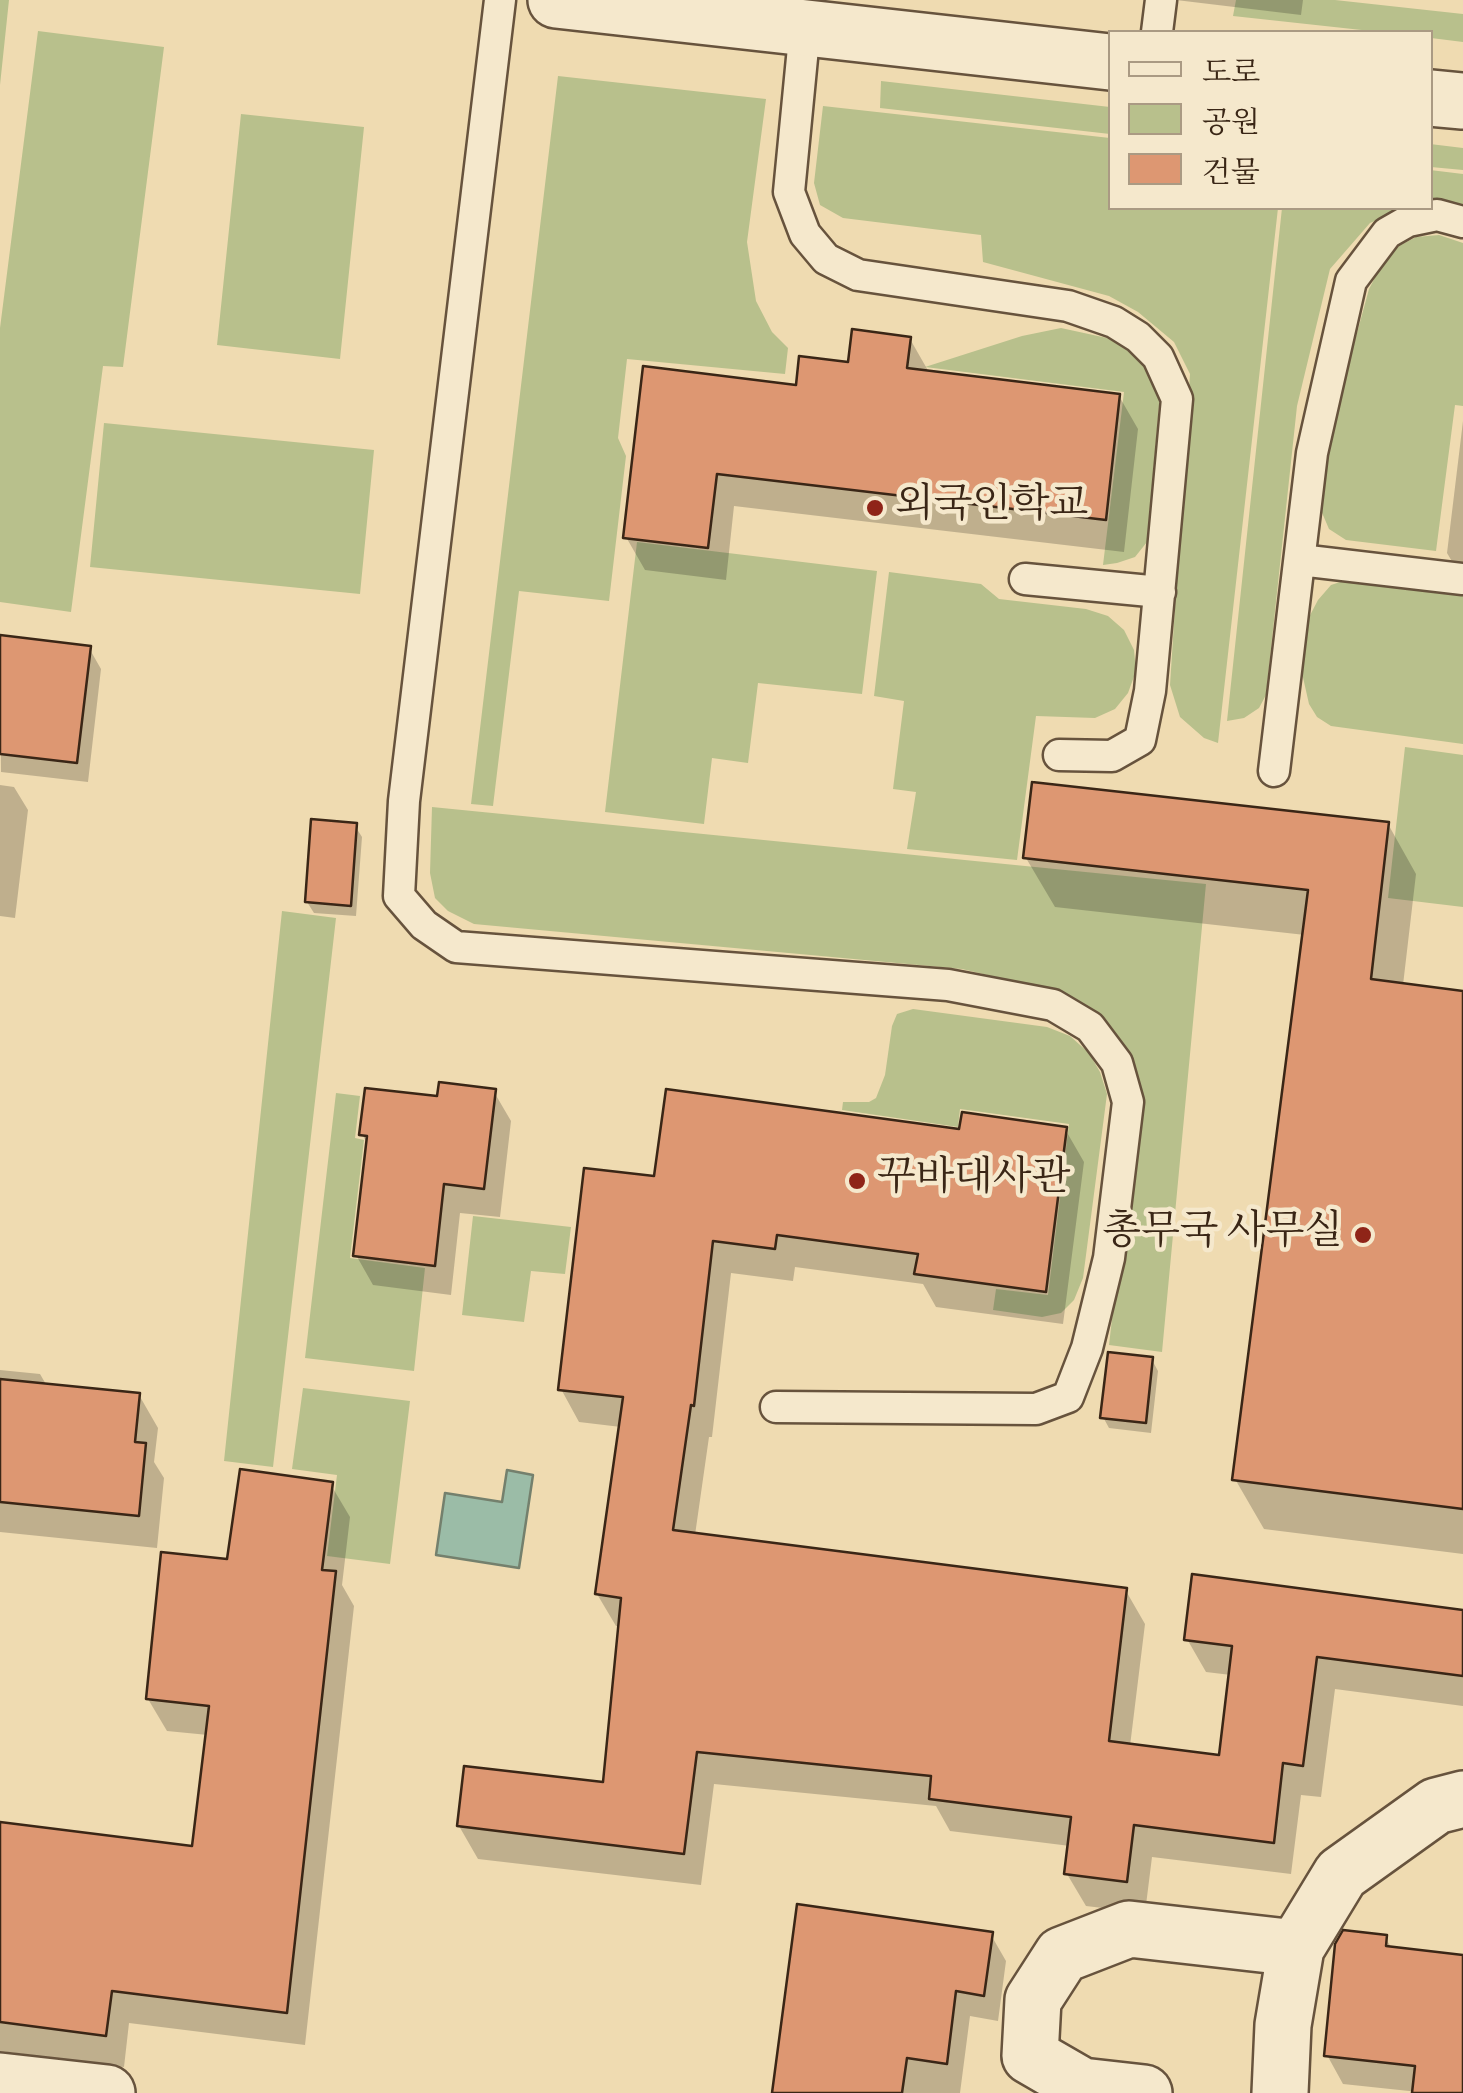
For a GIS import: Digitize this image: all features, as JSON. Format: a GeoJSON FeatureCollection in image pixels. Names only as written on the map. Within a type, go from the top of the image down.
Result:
{"type":"FeatureCollection","features":[{"type":"Feature","properties":{"kind":"street"},"geometry":{"type":"LineString","coordinates":[[556,0],[1108,62]]}},
{"type":"Feature","properties":{"kind":"street"},"geometry":{"type":"LineString","coordinates":[[1433,98],[1463,102]]}},
{"type":"Feature","properties":{"kind":"street"},"geometry":{"type":"LineString","coordinates":[[1280,2093],[1283,2024],[1296,1948],[1342,1874],[1436,1806],[1463,1799]]}},
{"type":"Feature","properties":{"kind":"street"},"geometry":{"type":"LineString","coordinates":[[1144,2093],[1082,2086],[1030,2056],[1033,2000],[1062,1954],[1129,1929],[1296,1948]]}},
{"type":"Feature","properties":{"kind":"street"},"geometry":{"type":"LineString","coordinates":[[0,2080],[107,2093]]}},
{"type":"Feature","properties":{"kind":"lane"},"geometry":{"type":"LineString","coordinates":[[500,0],[404,802],[399,896],[424,925],[456,947],[948,986],[1054,1005],[1090,1027],[1118,1063],[1128,1102],[1109,1258],[1087,1348],[1068,1396],[1036,1409],[776,1406]]}},
{"type":"Feature","properties":{"kind":"lane"},"geometry":{"type":"LineString","coordinates":[[1157,30],[1162,0]]}},
{"type":"Feature","properties":{"kind":"lane"},"geometry":{"type":"LineString","coordinates":[[805,26],[789,192],[804,234],[826,259],[858,275],[1068,306],[1114,322],[1138,337],[1158,357],[1177,399],[1150,691],[1140,740],[1112,756],[1059,756]]}},
{"type":"Feature","properties":{"kind":"lane"},"geometry":{"type":"LineString","coordinates":[[1274,772],[1312,454],[1351,281],[1387,232],[1408,221],[1438,215],[1463,222]]}},
{"type":"Feature","properties":{"kind":"lane"},"geometry":{"type":"LineString","coordinates":[[1300,560],[1463,578]]}},
{"type":"Feature","properties":{"kind":"lane"},"geometry":{"type":"LineString","coordinates":[[1025,579],[1160,592]]}},
{"type":"Feature","properties":{"kind":"green space"},"geometry":{"type":"Polygon","coordinates":[[[0,0],[9,0],[0,85],[0,0]]]}},
{"type":"Feature","properties":{"kind":"green space"},"geometry":{"type":"Polygon","coordinates":[[[1236,0],[1335,0],[1463,14],[1463,42],[1433,38],[1433,30],[1362,30],[1233,16],[1236,0]]]}},
{"type":"Feature","properties":{"kind":"green space"},"geometry":{"type":"Polygon","coordinates":[[[38,31],[164,47],[123,367],[103,366],[71,612],[0,602],[0,328],[38,31]]]}},
{"type":"Feature","properties":{"kind":"green space"},"geometry":{"type":"Polygon","coordinates":[[[558,76],[766,99],[747,242],[756,301],[772,332],[788,348],[785,374],[627,359],[618,438],[626,456],[609,601],[519,591],[493,806],[471,804],[558,76]]]}},
{"type":"Feature","properties":{"kind":"green space"},"geometry":{"type":"Polygon","coordinates":[[[881,81],[1108,107],[1108,134],[880,108],[881,81]]]}},
{"type":"Feature","properties":{"kind":"green space"},"geometry":{"type":"Polygon","coordinates":[[[823,106],[1108,138],[1108,210],[1278,210],[1218,743],[1204,738],[1180,717],[1170,685],[1190,374],[1174,342],[1138,312],[1109,296],[983,262],[981,235],[843,218],[820,205],[814,183],[823,106]]]}},
{"type":"Feature","properties":{"kind":"green space"},"geometry":{"type":"Polygon","coordinates":[[[241,114],[364,127],[340,359],[217,345],[241,114]]]}},
{"type":"Feature","properties":{"kind":"green space"},"geometry":{"type":"Polygon","coordinates":[[[1433,144],[1463,148],[1463,170],[1433,167],[1433,144]]]}},
{"type":"Feature","properties":{"kind":"green space"},"geometry":{"type":"Polygon","coordinates":[[[1433,170],[1463,174],[1463,207],[1433,205],[1433,170]]]}},
{"type":"Feature","properties":{"kind":"green space"},"geometry":{"type":"Polygon","coordinates":[[[1282,210],[1400,210],[1370,223],[1330,269],[1297,406],[1266,695],[1259,708],[1244,718],[1227,721],[1282,210]]]}},
{"type":"Feature","properties":{"kind":"green space"},"geometry":{"type":"Polygon","coordinates":[[[1439,235],[1463,243],[1463,406],[1455,405],[1436,551],[1346,540],[1329,529],[1320,508],[1324,454],[1369,289],[1381,266],[1399,246],[1416,237],[1439,235]]]}},
{"type":"Feature","properties":{"kind":"green space"},"geometry":{"type":"Polygon","coordinates":[[[1061,328],[1107,338],[1136,353],[1150,369],[1160,395],[1147,542],[1135,557],[1117,563],[1103,565],[1124,392],[925,367],[1022,336],[1061,328]]]}},
{"type":"Feature","properties":{"kind":"green space"},"geometry":{"type":"Polygon","coordinates":[[[104,423],[374,450],[360,594],[90,567],[104,423]]]}},
{"type":"Feature","properties":{"kind":"green space"},"geometry":{"type":"Polygon","coordinates":[[[637,542],[877,571],[862,694],[758,683],[748,763],[712,758],[704,824],[605,812],[637,542]]]}},
{"type":"Feature","properties":{"kind":"green space"},"geometry":{"type":"Polygon","coordinates":[[[889,572],[981,584],[999,599],[1086,609],[1108,616],[1124,630],[1134,650],[1136,671],[1128,693],[1115,709],[1095,718],[1036,716],[1017,860],[907,849],[916,792],[893,789],[904,701],[874,696],[889,572]]]}},
{"type":"Feature","properties":{"kind":"green space"},"geometry":{"type":"Polygon","coordinates":[[[1346,580],[1463,594],[1463,744],[1331,726],[1317,717],[1309,704],[1301,648],[1307,621],[1318,600],[1331,585],[1346,580]]]}},
{"type":"Feature","properties":{"kind":"green space"},"geometry":{"type":"Polygon","coordinates":[[[1405,747],[1463,755],[1463,907],[1388,898],[1405,747]]]}},
{"type":"Feature","properties":{"kind":"green space"},"geometry":{"type":"Polygon","coordinates":[[[432,807],[1206,884],[1162,1352],[1109,1345],[1137,1102],[1047,989],[962,969],[474,924],[448,911],[435,898],[430,873],[432,807]]]}},
{"type":"Feature","properties":{"kind":"green space"},"geometry":{"type":"Polygon","coordinates":[[[282,911],[336,918],[273,1467],[224,1461],[282,911]]]}},
{"type":"Feature","properties":{"kind":"green space"},"geometry":{"type":"Polygon","coordinates":[[[913,1009],[1047,1027],[1070,1036],[1089,1053],[1100,1072],[1107,1094],[1083,1278],[1074,1300],[1061,1313],[1042,1317],[993,1310],[996,1289],[1048,1295],[1069,1124],[960,1109],[958,1127],[842,1110],[843,1102],[869,1102],[876,1098],[885,1075],[892,1026],[897,1014],[913,1009]]]}},
{"type":"Feature","properties":{"kind":"green space"},"geometry":{"type":"Polygon","coordinates":[[[336,1093],[360,1096],[355,1138],[364,1140],[350,1258],[425,1268],[414,1371],[305,1358],[336,1093]]]}},
{"type":"Feature","properties":{"kind":"green space"},"geometry":{"type":"Polygon","coordinates":[[[473,1216],[571,1227],[565,1274],[531,1271],[524,1322],[462,1315],[473,1216]]]}},
{"type":"Feature","properties":{"kind":"green space"},"geometry":{"type":"Polygon","coordinates":[[[303,1388],[410,1401],[390,1564],[327,1556],[337,1475],[292,1469],[303,1388]]]}},
{"type":"Feature","properties":{"kind":"shaded area"},"geometry":{"type":"Polygon","coordinates":[[[507,1470],[533,1475],[519,1568],[436,1555],[445,1493],[502,1502],[507,1470]]]}},
{"type":"Feature","properties":{"kind":"building"},"geometry":{"type":"Polygon","coordinates":[[[852,329],[911,337],[907,368],[1120,394],[1106,520],[717,474],[708,548],[623,538],[643,366],[796,385],[799,356],[848,362],[852,329]]]}},
{"type":"Feature","properties":{"kind":"building"},"geometry":{"type":"Polygon","coordinates":[[[0,635],[91,646],[77,763],[0,754],[0,635]]]}},
{"type":"Feature","properties":{"kind":"building","name":"총무국 사무실"},"geometry":{"type":"Polygon","coordinates":[[[1032,782],[1389,822],[1371,979],[1463,991],[1463,1509],[1232,1480],[1308,890],[1023,858],[1032,782]]]}},
{"type":"Feature","properties":{"kind":"building"},"geometry":{"type":"Polygon","coordinates":[[[311,819],[357,823],[351,906],[305,902],[311,819]]]}},
{"type":"Feature","properties":{"kind":"building"},"geometry":{"type":"Polygon","coordinates":[[[439,1082],[496,1089],[484,1189],[444,1184],[435,1266],[353,1256],[367,1136],[359,1135],[365,1088],[437,1096],[439,1082]]]}},
{"type":"Feature","properties":{"kind":"building"},"geometry":{"type":"Polygon","coordinates":[[[666,1089],[959,1129],[962,1112],[1067,1127],[1046,1292],[914,1274],[918,1254],[777,1235],[775,1249],[713,1241],[694,1406],[691,1405],[673,1530],[1127,1588],[1109,1741],[1219,1755],[1232,1646],[1184,1640],[1192,1574],[1463,1610],[1463,1676],[1317,1657],[1303,1766],[1283,1763],[1274,1843],[1134,1825],[1127,1882],[1064,1874],[1071,1817],[929,1799],[931,1776],[697,1752],[684,1854],[457,1826],[464,1766],[603,1782],[621,1598],[595,1594],[623,1397],[558,1390],[584,1168],[654,1176],[666,1089]]]}},
{"type":"Feature","properties":{"kind":"building"},"geometry":{"type":"Polygon","coordinates":[[[1108,1352],[1153,1357],[1146,1423],[1100,1418],[1108,1352]]]}},
{"type":"Feature","properties":{"kind":"building"},"geometry":{"type":"Polygon","coordinates":[[[0,1379],[140,1393],[135,1442],[146,1443],[139,1516],[0,1502],[0,1379]]]}},
{"type":"Feature","properties":{"kind":"building"},"geometry":{"type":"Polygon","coordinates":[[[240,1469],[333,1482],[322,1570],[336,1571],[287,2013],[112,1991],[106,2036],[0,2022],[0,1822],[192,1846],[209,1706],[146,1699],[161,1552],[227,1559],[240,1469]]]}},
{"type":"Feature","properties":{"kind":"building"},"geometry":{"type":"Polygon","coordinates":[[[797,1904],[993,1932],[984,1996],[956,1991],[947,2064],[907,2058],[902,2093],[772,2093],[797,1904]]]}},
{"type":"Feature","properties":{"kind":"building"},"geometry":{"type":"Polygon","coordinates":[[[1343,1930],[1387,1935],[1386,1946],[1463,1955],[1463,2093],[1412,2093],[1415,2066],[1324,2056],[1335,1944],[1343,1930]]]}},
{"type":"Feature","properties":{"kind":"place","name":"외국인학교"},"geometry":{"type":"Point","coordinates":[875,508]}},
{"type":"Feature","properties":{"kind":"place","name":"꾸바대사관"},"geometry":{"type":"Point","coordinates":[857,1181]}},
{"type":"Feature","properties":{"kind":"place","name":"총무국 사무실"},"geometry":{"type":"Point","coordinates":[1363,1235]}}]}
